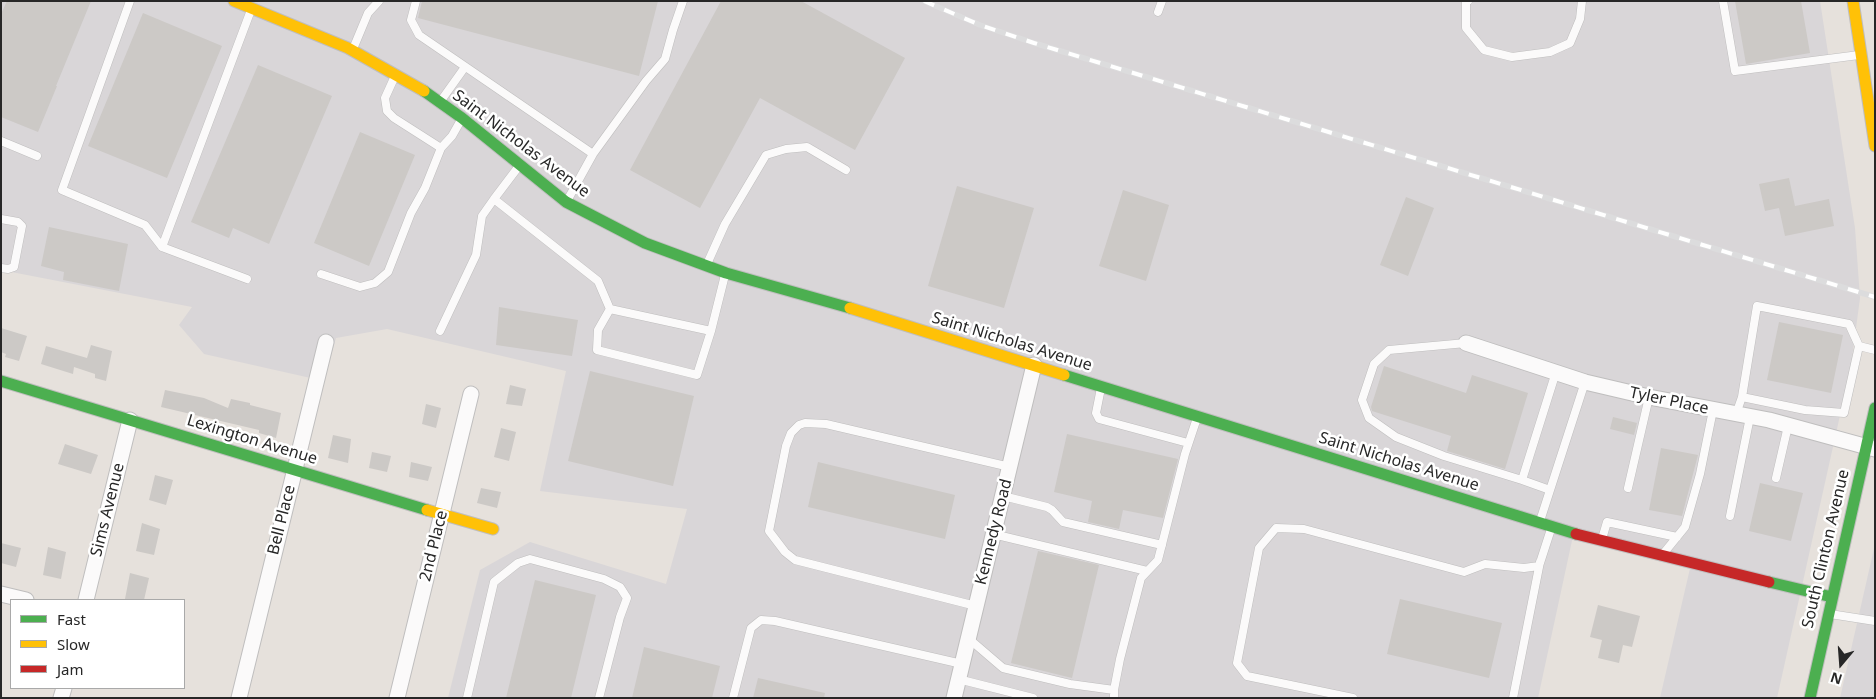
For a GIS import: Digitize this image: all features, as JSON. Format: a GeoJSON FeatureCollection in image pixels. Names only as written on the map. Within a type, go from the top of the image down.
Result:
{"type":"FeatureCollection","features":[{"type":"Feature","properties":{"kind":"street"},"geometry":{"type":"LineString","coordinates":[[1853,1],[1875,146]]}},
{"type":"Feature","properties":{"kind":"street","name":"Saint Nicholas Avenue"},"geometry":{"type":"LineString","coordinates":[[243,4],[353,51],[395,74],[462,118],[566,202],[645,243],[706,266],[830,302],[1552,527],[1832,597]]}},
{"type":"Feature","properties":{"kind":"street","name":"Bell Place"},"geometry":{"type":"LineString","coordinates":[[239,698],[326,342]]}},
{"type":"Feature","properties":{"kind":"street","name":"Tyler Place"},"geometry":{"type":"LineString","coordinates":[[1466,343],[1584,382],[1649,397],[1769,420],[1870,449]]}},
{"type":"Feature","properties":{"kind":"street","name":"Kennedy Road"},"geometry":{"type":"LineString","coordinates":[[954,698],[1034,365]]}},
{"type":"Feature","properties":{"kind":"street","name":"Lexington Avenue"},"geometry":{"type":"LineString","coordinates":[[1,381],[493,529]]}},
{"type":"Feature","properties":{"kind":"street","name":"2nd Place"},"geometry":{"type":"LineString","coordinates":[[397,698],[471,394]]}},
{"type":"Feature","properties":{"kind":"street","name":"South Clinton Avenue"},"geometry":{"type":"LineString","coordinates":[[1810,698],[1828,613],[1870,449],[1875,408]]}},
{"type":"Feature","properties":{"kind":"street","name":"Sims Avenue"},"geometry":{"type":"LineString","coordinates":[[86,599],[130,420]]}},
{"type":"Feature","properties":{"kind":"street"},"geometry":{"type":"LineString","coordinates":[[1,594],[22,599]]}},
{"type":"Feature","properties":{"kind":"lane"},"geometry":{"type":"LineString","coordinates":[[130,1],[62,190],[145,225],[162,248],[247,279]]}},
{"type":"Feature","properties":{"kind":"lane"},"geometry":{"type":"LineString","coordinates":[[353,51],[368,13],[379,1]]}},
{"type":"Feature","properties":{"kind":"lane"},"geometry":{"type":"LineString","coordinates":[[416,1],[411,20],[419,35],[593,154]]}},
{"type":"Feature","properties":{"kind":"lane"},"geometry":{"type":"LineString","coordinates":[[566,202],[593,154],[646,81],[665,59],[683,1]]}},
{"type":"Feature","properties":{"kind":"lane"},"geometry":{"type":"LineString","coordinates":[[1158,12],[1162,1]]}},
{"type":"Feature","properties":{"kind":"lane"},"geometry":{"type":"LineString","coordinates":[[1468,1],[1466,2],[1466,28],[1484,50],[1512,57],[1550,52],[1570,43],[1580,19],[1582,1]]}},
{"type":"Feature","properties":{"kind":"lane"},"geometry":{"type":"LineString","coordinates":[[1723,1],[1735,71],[1861,55]]}},
{"type":"Feature","properties":{"kind":"lane"},"geometry":{"type":"LineString","coordinates":[[162,248],[243,4]]}},
{"type":"Feature","properties":{"kind":"lane"},"geometry":{"type":"LineString","coordinates":[[440,102],[466,67]]}},
{"type":"Feature","properties":{"kind":"lane"},"geometry":{"type":"LineString","coordinates":[[395,74],[384,98],[387,110],[394,118],[441,148]]}},
{"type":"Feature","properties":{"kind":"lane"},"geometry":{"type":"LineString","coordinates":[[321,274],[360,287],[375,283],[388,272],[411,213],[426,188],[441,148],[452,136],[462,118]]}},
{"type":"Feature","properties":{"kind":"lane"},"geometry":{"type":"LineString","coordinates":[[1,141],[37,156]]}},
{"type":"Feature","properties":{"kind":"lane"},"geometry":{"type":"LineString","coordinates":[[706,266],[725,224],[766,155],[786,149],[807,147],[846,170]]}},
{"type":"Feature","properties":{"kind":"lane"},"geometry":{"type":"LineString","coordinates":[[440,331],[476,255],[482,216],[519,165]]}},
{"type":"Feature","properties":{"kind":"lane"},"geometry":{"type":"LineString","coordinates":[[494,199],[598,281],[610,309]]}},
{"type":"Feature","properties":{"kind":"lane"},"geometry":{"type":"LineString","coordinates":[[1,219],[18,222],[22,226],[14,267],[8,269],[1,268]]}},
{"type":"Feature","properties":{"kind":"lane"},"geometry":{"type":"LineString","coordinates":[[610,309],[598,330],[596,350],[698,375],[726,273]]}},
{"type":"Feature","properties":{"kind":"lane"},"geometry":{"type":"LineString","coordinates":[[1730,516],[1743,416],[1742,397],[1757,306],[1849,324],[1859,346],[1844,414],[1805,410],[1742,397]]}},
{"type":"Feature","properties":{"kind":"lane"},"geometry":{"type":"LineString","coordinates":[[610,309],[711,331]]}},
{"type":"Feature","properties":{"kind":"lane"},"geometry":{"type":"LineString","coordinates":[[1466,343],[1389,350],[1374,364],[1362,400],[1369,418],[1396,437],[1444,456],[1550,490]]}},
{"type":"Feature","properties":{"kind":"lane"},"geometry":{"type":"LineString","coordinates":[[1859,346],[1875,350]]}},
{"type":"Feature","properties":{"kind":"lane"},"geometry":{"type":"LineString","coordinates":[[1522,480],[1556,372]]}},
{"type":"Feature","properties":{"kind":"lane"},"geometry":{"type":"LineString","coordinates":[[1539,523],[1584,382]]}},
{"type":"Feature","properties":{"kind":"lane"},"geometry":{"type":"LineString","coordinates":[[1101,386],[1096,413],[1099,419],[1188,443]]}},
{"type":"Feature","properties":{"kind":"lane"},"geometry":{"type":"LineString","coordinates":[[1628,488],[1649,397]]}},
{"type":"Feature","properties":{"kind":"lane"},"geometry":{"type":"LineString","coordinates":[[1769,420],[1772,402]]}},
{"type":"Feature","properties":{"kind":"lane"},"geometry":{"type":"LineString","coordinates":[[1662,556],[1685,527],[1702,466],[1713,410]]}},
{"type":"Feature","properties":{"kind":"lane"},"geometry":{"type":"LineString","coordinates":[[968,638],[1003,668],[1114,694],[1120,659],[1140,578],[1158,560],[1188,443],[1198,416]]}},
{"type":"Feature","properties":{"kind":"lane"},"geometry":{"type":"LineString","coordinates":[[976,606],[796,560],[785,552],[769,531],[786,446],[791,433],[799,425],[805,423],[826,424],[1010,467]]}},
{"type":"Feature","properties":{"kind":"lane"},"geometry":{"type":"LineString","coordinates":[[1776,478],[1788,426]]}},
{"type":"Feature","properties":{"kind":"lane"},"geometry":{"type":"LineString","coordinates":[[1002,496],[1047,507],[1064,522],[1162,545]]}},
{"type":"Feature","properties":{"kind":"lane"},"geometry":{"type":"LineString","coordinates":[[1602,541],[1607,522],[1677,537]]}},
{"type":"Feature","properties":{"kind":"lane"},"geometry":{"type":"LineString","coordinates":[[1513,698],[1541,561],[1552,527]]}},
{"type":"Feature","properties":{"kind":"lane"},"geometry":{"type":"LineString","coordinates":[[1353,698],[1247,676],[1237,663],[1259,548],[1276,528],[1304,529],[1464,572],[1485,564],[1524,568],[1539,566],[1541,561]]}},
{"type":"Feature","properties":{"kind":"lane"},"geometry":{"type":"LineString","coordinates":[[993,534],[1147,571]]}},
{"type":"Feature","properties":{"kind":"lane"},"geometry":{"type":"LineString","coordinates":[[467,698],[494,582],[518,563],[530,559],[604,579],[620,587],[627,598],[620,617],[600,698]]}},
{"type":"Feature","properties":{"kind":"lane"},"geometry":{"type":"LineString","coordinates":[[1828,613],[1875,621]]}},
{"type":"Feature","properties":{"kind":"lane"},"geometry":{"type":"LineString","coordinates":[[733,698],[751,628],[761,620],[775,621],[962,664]]}},
{"type":"Feature","properties":{"kind":"lane"},"geometry":{"type":"LineString","coordinates":[[958,679],[1033,698]]}},
{"type":"Feature","properties":{"kind":"lane"},"geometry":{"type":"LineString","coordinates":[[1307,698],[1309,689]]}},
{"type":"Feature","properties":{"kind":"shaded area"},"geometry":{"type":"Polygon","coordinates":[[[1,1],[1820,1],[1855,228],[1860,298],[1851,366],[1777,698],[1660,698],[1691,564],[1573,536],[1538,698],[448,698],[480,570],[530,542],[666,584],[687,509],[540,491],[566,371],[387,329],[336,338],[324,381],[204,354],[179,325],[192,307],[1,270],[1,1]]]}},
{"type":"Feature","properties":{"kind":"shaded area"},"geometry":{"type":"Polygon","coordinates":[[[1875,544],[1875,698],[1840,698],[1875,544]]]}},
{"type":"Feature","properties":{"kind":"building"},"geometry":{"type":"Polygon","coordinates":[[[7,1],[91,1],[38,132],[1,117],[1,14],[7,1]]]}},
{"type":"Feature","properties":{"kind":"building"},"geometry":{"type":"Polygon","coordinates":[[[422,1],[658,1],[639,76],[418,18],[422,1]]]}},
{"type":"Feature","properties":{"kind":"building"},"geometry":{"type":"Polygon","coordinates":[[[721,1],[801,1],[905,58],[855,150],[760,98],[700,208],[630,170],[721,1]]]}},
{"type":"Feature","properties":{"kind":"building"},"geometry":{"type":"Polygon","coordinates":[[[1735,1],[1801,1],[1810,53],[1746,64],[1735,1]]]}},
{"type":"Feature","properties":{"kind":"building"},"geometry":{"type":"Polygon","coordinates":[[[143,13],[222,46],[167,178],[88,146],[143,13]]]}},
{"type":"Feature","properties":{"kind":"building"},"geometry":{"type":"Polygon","coordinates":[[[258,65],[332,96],[269,244],[233,228],[229,238],[191,222],[258,65]]]}},
{"type":"Feature","properties":{"kind":"building"},"geometry":{"type":"Polygon","coordinates":[[[360,132],[415,155],[369,266],[314,243],[360,132]]]}},
{"type":"Feature","properties":{"kind":"building"},"geometry":{"type":"Polygon","coordinates":[[[1789,178],[1795,206],[1829,199],[1834,226],[1785,236],[1779,208],[1765,211],[1759,184],[1789,178]]]}},
{"type":"Feature","properties":{"kind":"building"},"geometry":{"type":"Polygon","coordinates":[[[957,186],[1034,208],[1004,308],[928,286],[957,186]]]}},
{"type":"Feature","properties":{"kind":"building"},"geometry":{"type":"Polygon","coordinates":[[[1123,190],[1169,205],[1146,281],[1099,266],[1123,190]]]}},
{"type":"Feature","properties":{"kind":"building"},"geometry":{"type":"Polygon","coordinates":[[[1406,197],[1434,208],[1408,276],[1380,265],[1406,197]]]}},
{"type":"Feature","properties":{"kind":"building"},"geometry":{"type":"Polygon","coordinates":[[[49,227],[128,244],[119,291],[63,280],[64,272],[41,266],[49,227]]]}},
{"type":"Feature","properties":{"kind":"building"},"geometry":{"type":"Polygon","coordinates":[[[499,307],[578,320],[572,356],[496,345],[499,307]]]}},
{"type":"Feature","properties":{"kind":"building"},"geometry":{"type":"Polygon","coordinates":[[[1779,322],[1843,335],[1831,393],[1767,380],[1779,322]]]}},
{"type":"Feature","properties":{"kind":"building"},"geometry":{"type":"Polygon","coordinates":[[[1,328],[27,336],[19,361],[5,357],[6,354],[1,352],[1,328]]]}},
{"type":"Feature","properties":{"kind":"building"},"geometry":{"type":"Polygon","coordinates":[[[91,345],[112,351],[106,381],[95,378],[95,374],[74,367],[73,374],[41,364],[46,346],[87,358],[91,345]]]}},
{"type":"Feature","properties":{"kind":"building"},"geometry":{"type":"Polygon","coordinates":[[[1384,366],[1466,393],[1472,375],[1528,393],[1505,469],[1447,451],[1451,436],[1372,411],[1371,407],[1384,366]]]}},
{"type":"Feature","properties":{"kind":"building"},"geometry":{"type":"Polygon","coordinates":[[[590,371],[694,396],[673,486],[568,461],[590,371]]]}},
{"type":"Feature","properties":{"kind":"building"},"geometry":{"type":"Polygon","coordinates":[[[510,385],[526,389],[522,406],[506,404],[510,385]]]}},
{"type":"Feature","properties":{"kind":"building"},"geometry":{"type":"Polygon","coordinates":[[[165,390],[204,398],[228,408],[231,399],[281,413],[276,438],[259,433],[259,430],[161,407],[165,390]]]}},
{"type":"Feature","properties":{"kind":"building"},"geometry":{"type":"Polygon","coordinates":[[[426,404],[441,408],[436,428],[422,424],[426,404]]]}},
{"type":"Feature","properties":{"kind":"building"},"geometry":{"type":"Polygon","coordinates":[[[1613,417],[1637,423],[1634,435],[1610,429],[1613,417]]]}},
{"type":"Feature","properties":{"kind":"building"},"geometry":{"type":"Polygon","coordinates":[[[501,428],[516,432],[509,461],[494,457],[501,428]]]}},
{"type":"Feature","properties":{"kind":"building"},"geometry":{"type":"Polygon","coordinates":[[[1067,434],[1178,459],[1163,518],[1123,510],[1119,529],[1088,522],[1092,501],[1054,492],[1067,434]]]}},
{"type":"Feature","properties":{"kind":"building"},"geometry":{"type":"Polygon","coordinates":[[[333,435],[351,439],[348,463],[328,458],[333,435]]]}},
{"type":"Feature","properties":{"kind":"building"},"geometry":{"type":"Polygon","coordinates":[[[65,444],[98,455],[91,474],[58,464],[65,444]]]}},
{"type":"Feature","properties":{"kind":"building"},"geometry":{"type":"Polygon","coordinates":[[[1661,448],[1698,455],[1682,516],[1649,510],[1661,448]]]}},
{"type":"Feature","properties":{"kind":"building"},"geometry":{"type":"Polygon","coordinates":[[[372,452],[391,456],[387,472],[369,468],[372,452]]]}},
{"type":"Feature","properties":{"kind":"building"},"geometry":{"type":"Polygon","coordinates":[[[411,462],[432,467],[428,481],[409,477],[411,462]]]}},
{"type":"Feature","properties":{"kind":"building"},"geometry":{"type":"Polygon","coordinates":[[[818,462],[955,495],[945,539],[808,507],[818,462]]]}},
{"type":"Feature","properties":{"kind":"building"},"geometry":{"type":"Polygon","coordinates":[[[155,475],[173,480],[166,505],[149,500],[155,475]]]}},
{"type":"Feature","properties":{"kind":"building"},"geometry":{"type":"Polygon","coordinates":[[[1760,483],[1803,493],[1791,541],[1749,531],[1760,483]]]}},
{"type":"Feature","properties":{"kind":"building"},"geometry":{"type":"Polygon","coordinates":[[[481,488],[501,492],[497,508],[477,503],[481,488]]]}},
{"type":"Feature","properties":{"kind":"building"},"geometry":{"type":"Polygon","coordinates":[[[142,523],[160,529],[154,555],[136,551],[142,523]]]}},
{"type":"Feature","properties":{"kind":"building"},"geometry":{"type":"Polygon","coordinates":[[[1,543],[21,548],[16,567],[1,563],[1,543]]]}},
{"type":"Feature","properties":{"kind":"building"},"geometry":{"type":"Polygon","coordinates":[[[48,547],[66,552],[61,579],[43,575],[48,547]]]}},
{"type":"Feature","properties":{"kind":"building"},"geometry":{"type":"Polygon","coordinates":[[[1038,551],[1099,565],[1072,678],[1011,663],[1038,551]]]}},
{"type":"Feature","properties":{"kind":"building"},"geometry":{"type":"Polygon","coordinates":[[[130,573],[149,578],[144,599],[125,599],[130,573]]]}},
{"type":"Feature","properties":{"kind":"building"},"geometry":{"type":"Polygon","coordinates":[[[535,580],[596,595],[571,698],[506,698],[535,580]]]}},
{"type":"Feature","properties":{"kind":"building"},"geometry":{"type":"Polygon","coordinates":[[[1400,599],[1502,623],[1489,678],[1387,654],[1400,599]]]}},
{"type":"Feature","properties":{"kind":"building"},"geometry":{"type":"Polygon","coordinates":[[[1598,605],[1640,616],[1632,647],[1623,645],[1619,663],[1598,658],[1602,640],[1590,637],[1598,605]]]}},
{"type":"Feature","properties":{"kind":"building"},"geometry":{"type":"Polygon","coordinates":[[[644,647],[720,666],[712,698],[632,698],[644,647]]]}},
{"type":"Feature","properties":{"kind":"building"},"geometry":{"type":"Polygon","coordinates":[[[758,678],[825,693],[824,698],[753,698],[758,678]]]}},
{"type":"Feature","properties":{"kind":"railway"},"geometry":{"type":"LineString","coordinates":[[924,1],[980,25],[1034,43],[1875,297]]}},
{"type":"Feature","properties":{"kind":"traffic: fast"},"geometry":{"type":"LineString","coordinates":[[424,91],[462,118],[566,202],[645,243],[726,273],[850,308]]}},
{"type":"Feature","properties":{"kind":"traffic: fast"},"geometry":{"type":"LineString","coordinates":[[1064,375],[1576,534]]}},
{"type":"Feature","properties":{"kind":"traffic: fast"},"geometry":{"type":"LineString","coordinates":[[1,381],[427,510]]}},
{"type":"Feature","properties":{"kind":"traffic: fast"},"geometry":{"type":"LineString","coordinates":[[1810,698],[1875,408]]}},
{"type":"Feature","properties":{"kind":"traffic: fast"},"geometry":{"type":"LineString","coordinates":[[1769,582],[1832,597]]}},
{"type":"Feature","properties":{"kind":"traffic: slow"},"geometry":{"type":"LineString","coordinates":[[234,1],[348,48],[424,91]]}},
{"type":"Feature","properties":{"kind":"traffic: slow"},"geometry":{"type":"LineString","coordinates":[[1853,1],[1875,146]]}},
{"type":"Feature","properties":{"kind":"traffic: slow"},"geometry":{"type":"LineString","coordinates":[[850,308],[1064,375]]}},
{"type":"Feature","properties":{"kind":"traffic: slow"},"geometry":{"type":"LineString","coordinates":[[427,510],[493,529]]}},
{"type":"Feature","properties":{"kind":"traffic: jam"},"geometry":{"type":"LineString","coordinates":[[1576,534],[1769,582]]}}]}
